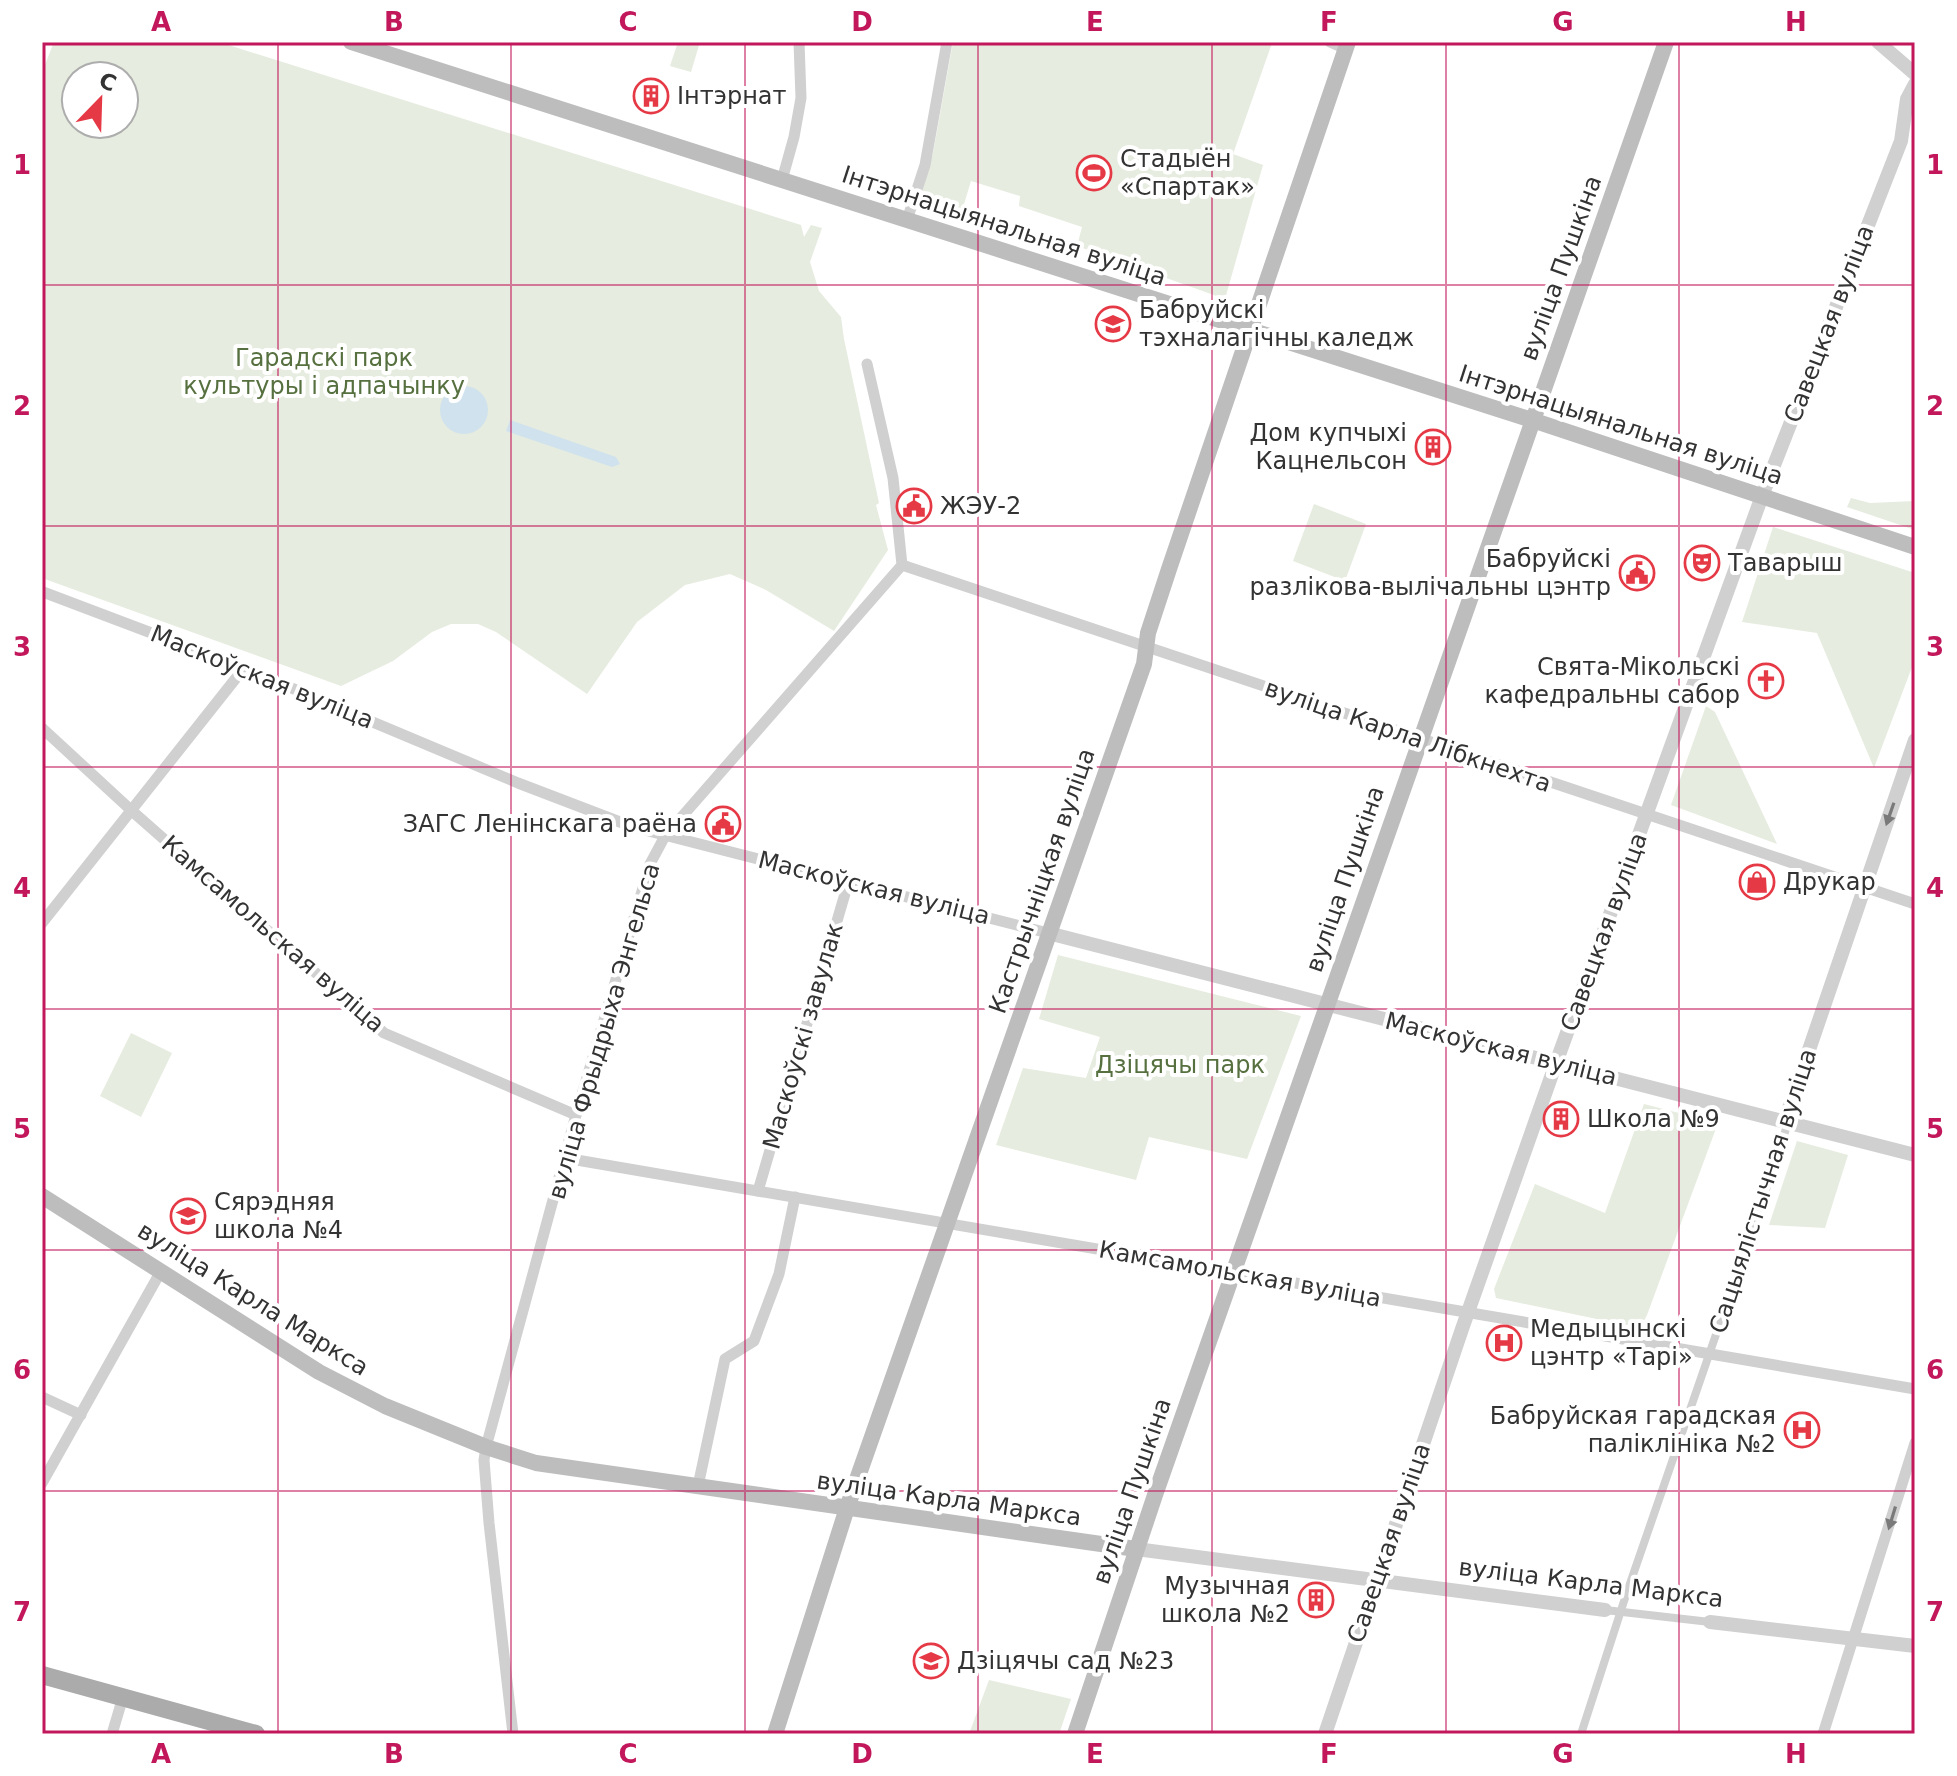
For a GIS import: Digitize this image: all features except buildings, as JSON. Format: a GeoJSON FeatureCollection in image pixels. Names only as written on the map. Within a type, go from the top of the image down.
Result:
{"type":"FeatureCollection","features":[{"type":"Feature","properties":{"kind":"main road","name":"Інтэрнацыянальная вуліца"},"geometry":{"type":"LineString","coordinates":[[351,42],[1532,420],[1915,547]]}},
{"type":"Feature","properties":{"kind":"main road","name":"вуліца Пушкіна"},"geometry":{"type":"LineString","coordinates":[[1075,1734],[1136,1549],[1666,42]]}},
{"type":"Feature","properties":{"kind":"main road","name":"Кастрычніцкая вуліца"},"geometry":{"type":"LineString","coordinates":[[775,1734],[847,1508],[1138,682],[1148,633],[1341,44]]}},
{"type":"Feature","properties":{"kind":"main road","name":"вуліца Карла Маркса"},"geometry":{"type":"LineString","coordinates":[[42,1196],[319,1372],[385,1406],[486,1447],[536,1463],[1136,1549]]}},
{"type":"Feature","properties":{"kind":"main road"},"geometry":{"type":"LineString","coordinates":[[42,1675],[256,1734]]}},
{"type":"Feature","properties":{"kind":"street"},"geometry":{"type":"LineString","coordinates":[[907,220],[925,165],[947,42]]}},
{"type":"Feature","properties":{"kind":"street"},"geometry":{"type":"LineString","coordinates":[[1878,42],[1912,72]]}},
{"type":"Feature","properties":{"kind":"street"},"geometry":{"type":"LineString","coordinates":[[782,180],[801,98],[798,43]]}},
{"type":"Feature","properties":{"kind":"street","name":"Савецкая вуліца"},"geometry":{"type":"LineString","coordinates":[[1325,1734],[1467,1314],[1762,496],[1909,132],[1912,72]]}},
{"type":"Feature","properties":{"kind":"street"},"geometry":{"type":"LineString","coordinates":[[867,364],[893,478],[902,565]]}},
{"type":"Feature","properties":{"kind":"street","name":"вуліца Карла Лібкнехта"},"geometry":{"type":"LineString","coordinates":[[902,565],[1915,904]]}},
{"type":"Feature","properties":{"kind":"street","name":"вуліца Фрыдрыха Энгельса"},"geometry":{"type":"LineString","coordinates":[[513,1734],[489,1523],[484,1460],[486,1447],[576,1115],[650,864],[665,836],[902,565]]}},
{"type":"Feature","properties":{"kind":"street","name":"Маскоўская вуліца"},"geometry":{"type":"LineString","coordinates":[[43,592],[244,668],[580,808],[665,836],[849,880],[1915,1155]]}},
{"type":"Feature","properties":{"kind":"street"},"geometry":{"type":"LineString","coordinates":[[42,923],[244,668]]}},
{"type":"Feature","properties":{"kind":"street","name":"Камсамольская вуліца"},"geometry":{"type":"LineString","coordinates":[[42,728],[384,1033],[576,1115]]}},
{"type":"Feature","properties":{"kind":"street","name":"Сацыялістычная вуліца"},"geometry":{"type":"LineString","coordinates":[[1581,1734],[1915,740]]}},
{"type":"Feature","properties":{"kind":"street","name":"Маскоўскі завулак"},"geometry":{"type":"LineString","coordinates":[[758,1191],[849,880]]}},
{"type":"Feature","properties":{"kind":"street","name":"Камсамольская вуліца"},"geometry":{"type":"LineString","coordinates":[[565,1158],[1915,1389]]}},
{"type":"Feature","properties":{"kind":"street"},"geometry":{"type":"LineString","coordinates":[[698,1486],[725,1359],[754,1341],[779,1274],[795,1197]]}},
{"type":"Feature","properties":{"kind":"street"},"geometry":{"type":"LineString","coordinates":[[42,1483],[161,1271]]}},
{"type":"Feature","properties":{"kind":"street"},"geometry":{"type":"LineString","coordinates":[[42,1397],[81,1415]]}},
{"type":"Feature","properties":{"kind":"street"},"geometry":{"type":"LineString","coordinates":[[1823,1734],[1915,1443]]}},
{"type":"Feature","properties":{"kind":"street","name":"вуліца Карла Маркса"},"geometry":{"type":"LineString","coordinates":[[1136,1549],[1620,1612],[1915,1646]]}},
{"type":"Feature","properties":{"kind":"street"},"geometry":{"type":"LineString","coordinates":[[112,1734],[123,1697]]}},
{"type":"Feature","properties":{"kind":"green space","name":"Гарадскі парк культуры і адпачынку"},"geometry":{"type":"Polygon","coordinates":[[[54,42],[219,42],[801,225],[804,237],[811,225],[822,228],[810,262],[819,291],[841,317],[879,503],[876,505],[888,550],[834,631],[766,590],[730,574],[685,585],[637,622],[587,694],[496,632],[478,624],[451,624],[432,632],[393,661],[341,686],[42,578],[45,568],[42,566],[42,72],[54,42]]]}},
{"type":"Feature","properties":{"kind":"green space"},"geometry":{"type":"Polygon","coordinates":[[[678,42],[700,42],[691,72],[670,66],[678,42]]]}},
{"type":"Feature","properties":{"kind":"green space","name":"Стадыён «Спартак»"},"geometry":{"type":"Polygon","coordinates":[[[953,42],[1272,43],[1233,154],[1263,165],[1225,299],[1077,246],[1082,227],[1019,206],[1020,196],[971,181],[961,214],[919,202],[933,153],[953,42]]]}},
{"type":"Feature","properties":{"kind":"green space"},"geometry":{"type":"Polygon","coordinates":[[[1851,498],[1870,503],[1915,501],[1915,530],[1847,507],[1851,498]]]}},
{"type":"Feature","properties":{"kind":"green space"},"geometry":{"type":"Polygon","coordinates":[[[1314,504],[1366,524],[1345,581],[1293,561],[1314,504]]]}},
{"type":"Feature","properties":{"kind":"green space"},"geometry":{"type":"Polygon","coordinates":[[[1773,527],[1915,573],[1915,659],[1874,768],[1817,633],[1742,622],[1773,527]]]}},
{"type":"Feature","properties":{"kind":"green space"},"geometry":{"type":"Polygon","coordinates":[[[1706,706],[1715,712],[1777,844],[1671,805],[1706,706]]]}},
{"type":"Feature","properties":{"kind":"green space","name":"Дзіцячы парк"},"geometry":{"type":"Polygon","coordinates":[[[1058,955],[1301,1016],[1247,1159],[1149,1137],[1136,1180],[996,1145],[1023,1068],[1086,1078],[1100,1037],[1039,1019],[1058,955]]]}},
{"type":"Feature","properties":{"kind":"green space"},"geometry":{"type":"Polygon","coordinates":[[[131,1033],[172,1053],[141,1117],[100,1096],[131,1033]]]}},
{"type":"Feature","properties":{"kind":"green space"},"geometry":{"type":"Polygon","coordinates":[[[1644,1104],[1718,1123],[1640,1328],[1496,1298],[1494,1289],[1535,1184],[1605,1213],[1644,1104]]]}},
{"type":"Feature","properties":{"kind":"green space"},"geometry":{"type":"Polygon","coordinates":[[[1797,1141],[1848,1155],[1825,1228],[1769,1225],[1797,1141]]]}},
{"type":"Feature","properties":{"kind":"green space"},"geometry":{"type":"Polygon","coordinates":[[[989,1680],[1071,1699],[1059,1734],[969,1734],[989,1680]]]}},
{"type":"Feature","properties":{"kind":"water"},"geometry":{"type":"Polygon","coordinates":[[[464,386],[481,393],[488,410],[481,427],[464,434],[447,427],[440,410],[447,393],[464,386]]]}},
{"type":"Feature","properties":{"kind":"water"},"geometry":{"type":"Polygon","coordinates":[[[510,420],[616,457],[620,464],[612,467],[506,431],[510,420]]]}},
{"type":"Feature","properties":{"kind":"place","name":"Інтэрнат"},"geometry":{"type":"Point","coordinates":[651,96]}},
{"type":"Feature","properties":{"kind":"place","name":"Стадыён «Спартак»"},"geometry":{"type":"Point","coordinates":[1094,173]}},
{"type":"Feature","properties":{"kind":"place","name":"Бабруйскі тэхналагічны каледж"},"geometry":{"type":"Point","coordinates":[1113,324]}},
{"type":"Feature","properties":{"kind":"place","name":"Дом купчыхі Кацнельсон"},"geometry":{"type":"Point","coordinates":[1433,447]}},
{"type":"Feature","properties":{"kind":"place","name":"ЖЭУ-2"},"geometry":{"type":"Point","coordinates":[914,506]}},
{"type":"Feature","properties":{"kind":"place","name":"Таварыш"},"geometry":{"type":"Point","coordinates":[1702,563]}},
{"type":"Feature","properties":{"kind":"place","name":"Бабруйскі разлікова-вылічальны цэнтр"},"geometry":{"type":"Point","coordinates":[1637,573]}},
{"type":"Feature","properties":{"kind":"place","name":"Свята-Мікольскі кафедральны сабор"},"geometry":{"type":"Point","coordinates":[1766,681]}},
{"type":"Feature","properties":{"kind":"place","name":"ЗАГС Ленінскага раёна"},"geometry":{"type":"Point","coordinates":[723,824]}},
{"type":"Feature","properties":{"kind":"place","name":"Друкар"},"geometry":{"type":"Point","coordinates":[1757,882]}},
{"type":"Feature","properties":{"kind":"place","name":"Школа №9"},"geometry":{"type":"Point","coordinates":[1561,1119]}},
{"type":"Feature","properties":{"kind":"place","name":"Сярэдняя школа №4"},"geometry":{"type":"Point","coordinates":[188,1216]}},
{"type":"Feature","properties":{"kind":"place","name":"Медыцынскі цэнтр «Тарі»"},"geometry":{"type":"Point","coordinates":[1504,1343]}},
{"type":"Feature","properties":{"kind":"place","name":"Бабруйская гарадская паліклініка №2"},"geometry":{"type":"Point","coordinates":[1802,1430]}},
{"type":"Feature","properties":{"kind":"place","name":"Музычная школа №2"},"geometry":{"type":"Point","coordinates":[1316,1600]}},
{"type":"Feature","properties":{"kind":"place","name":"Дзіцячы сад №23"},"geometry":{"type":"Point","coordinates":[931,1661]}}]}
